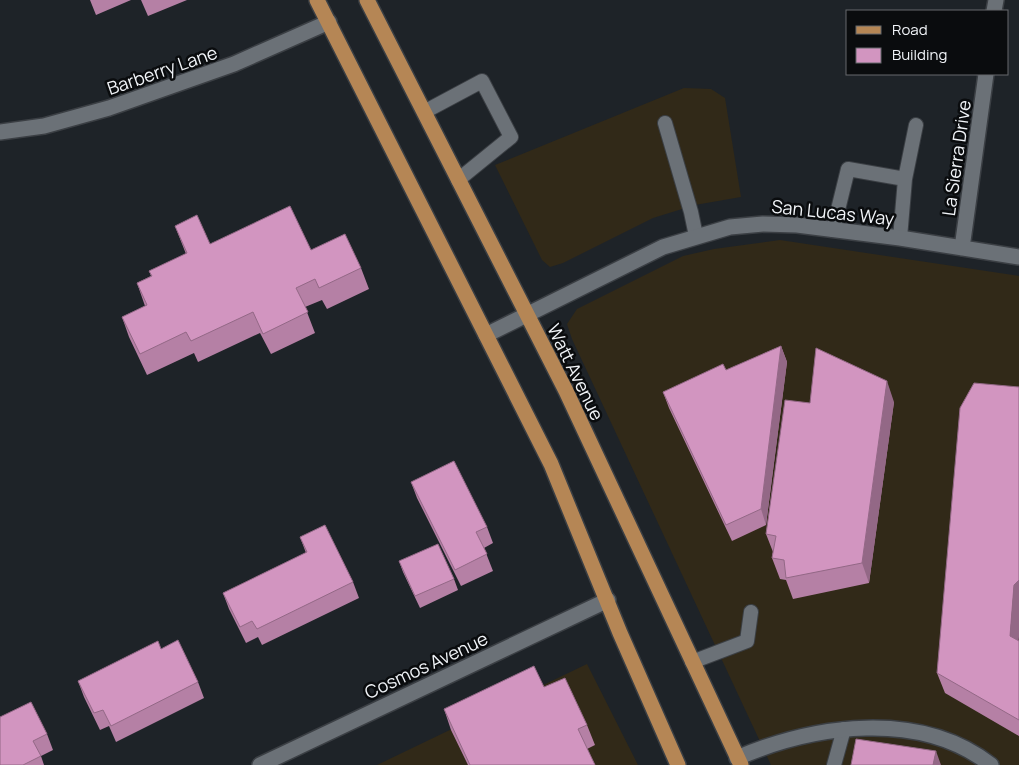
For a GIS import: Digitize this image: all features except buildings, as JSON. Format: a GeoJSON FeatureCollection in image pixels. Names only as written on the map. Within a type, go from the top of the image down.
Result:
{"type":"FeatureCollection","features":[{"type":"Feature","properties":{"kind":"main road"},"geometry":{"type":"LineString","coordinates":[[318,0],[551,464],[675,764]]}},
{"type":"Feature","properties":{"kind":"main road","name":"Watt Avenue"},"geometry":{"type":"LineString","coordinates":[[367,0],[566,391],[739,762]]}},
{"type":"Feature","properties":{"kind":"street","name":"Barberry Lane"},"geometry":{"type":"LineString","coordinates":[[0,132],[44,126],[108,108],[234,64],[329,22]]}},
{"type":"Feature","properties":{"kind":"street","name":"La Sierra Drive"},"geometry":{"type":"LineString","coordinates":[[962,248],[986,75]]}},
{"type":"Feature","properties":{"kind":"street","name":"San Lucas Way"},"geometry":{"type":"LineString","coordinates":[[486,335],[528,316],[663,247],[730,227],[763,224],[797,225],[900,238],[1019,257]]}},
{"type":"Feature","properties":{"kind":"street","name":"Cosmos Avenue"},"geometry":{"type":"LineString","coordinates":[[260,765],[608,600]]}},
{"type":"Feature","properties":{"kind":"street"},"geometry":{"type":"LineString","coordinates":[[739,762],[784,740],[844,729],[888,728],[922,733],[951,742],[991,765]]}},
{"type":"Feature","properties":{"kind":"lane"},"geometry":{"type":"LineString","coordinates":[[424,112],[482,81],[510,137],[458,180]]}},
{"type":"Feature","properties":{"kind":"lane"},"geometry":{"type":"LineString","coordinates":[[665,124],[691,212],[696,236]]}},
{"type":"Feature","properties":{"kind":"lane"},"geometry":{"type":"LineString","coordinates":[[900,238],[906,178],[916,125]]}},
{"type":"Feature","properties":{"kind":"lane"},"geometry":{"type":"LineString","coordinates":[[833,230],[848,169],[906,178]]}},
{"type":"Feature","properties":{"kind":"lane"},"geometry":{"type":"LineString","coordinates":[[692,662],[747,641],[751,612]]}},
{"type":"Feature","properties":{"kind":"lane"},"geometry":{"type":"LineString","coordinates":[[834,765],[844,729]]}},
{"type":"Feature","properties":{"kind":"shaded area"},"geometry":{"type":"Polygon","coordinates":[[[684,88],[711,89],[725,98],[741,197],[695,205],[653,218],[563,263],[550,267],[542,260],[495,165],[684,88]]]}},
{"type":"Feature","properties":{"kind":"shaded area"},"geometry":{"type":"Polygon","coordinates":[[[780,240],[1019,276],[1019,765],[771,765],[572,339],[567,324],[577,309],[683,256],[714,249],[780,240]]]}},
{"type":"Feature","properties":{"kind":"shaded area"},"geometry":{"type":"Polygon","coordinates":[[[587,664],[638,765],[377,765],[587,664]]]}}]}
